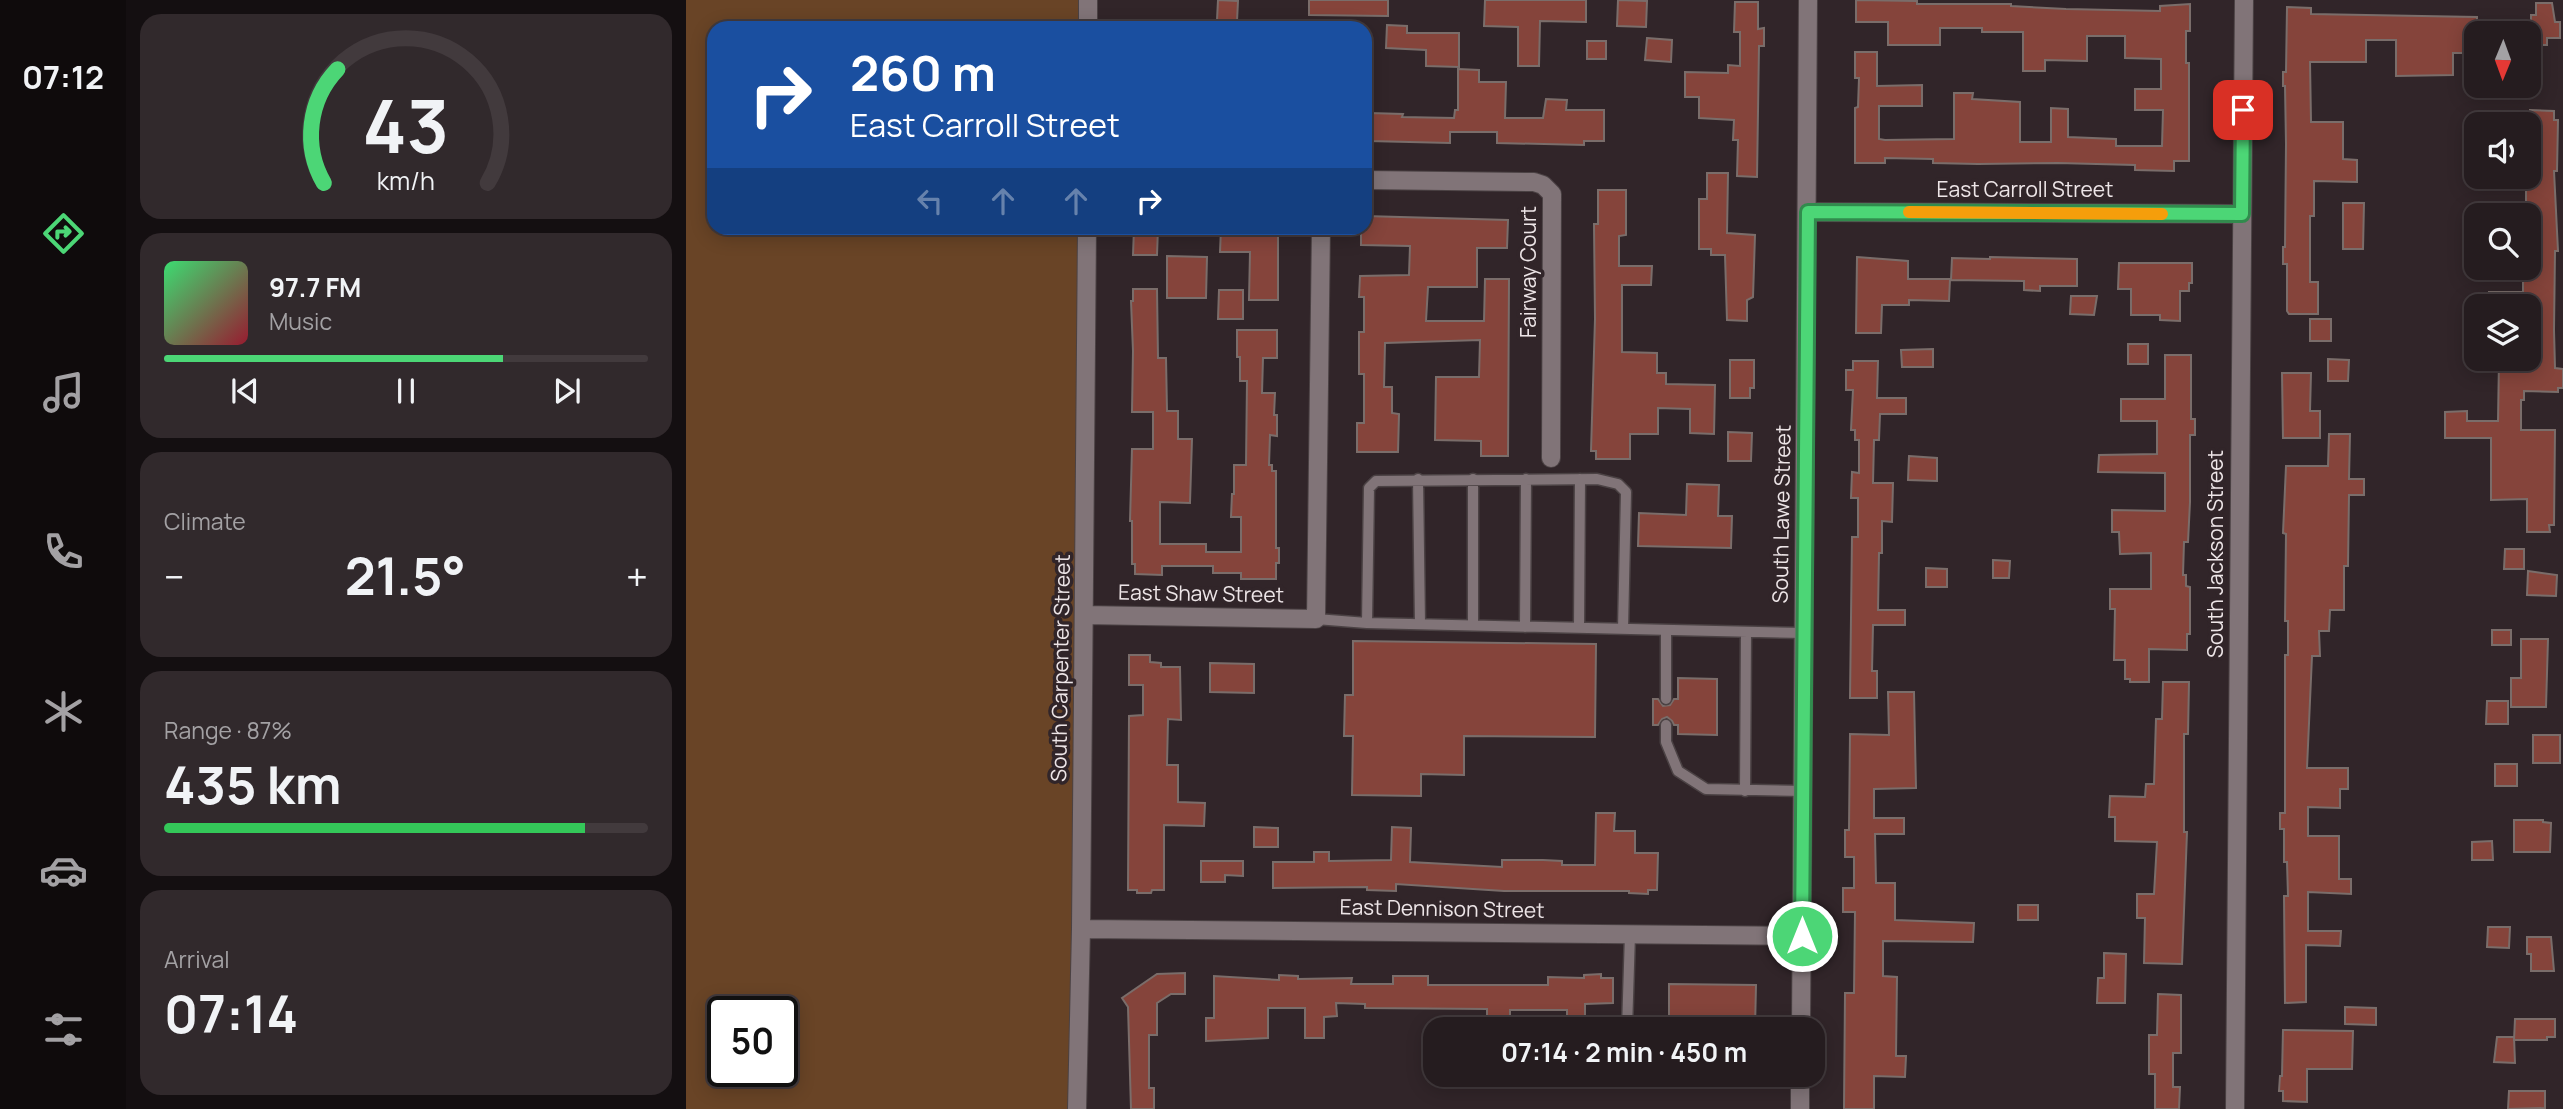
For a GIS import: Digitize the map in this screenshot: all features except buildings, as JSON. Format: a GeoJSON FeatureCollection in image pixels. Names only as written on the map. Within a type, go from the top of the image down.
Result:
{"type":"FeatureCollection","features":[{"type":"Feature","properties":{"kind":"street"},"geometry":{"type":"LineString","coordinates":[[1088,0],[1088,21]]}},
{"type":"Feature","properties":{"kind":"street","name":"South Lawe Street"},"geometry":{"type":"LineString","coordinates":[[1801,1017],[1808,0]]}},
{"type":"Feature","properties":{"kind":"street","name":"South Jackson Street"},"geometry":{"type":"LineString","coordinates":[[2235,1109],[2244,0]]}},
{"type":"Feature","properties":{"kind":"street","name":"Fairway Court"},"geometry":{"type":"LineString","coordinates":[[1372,180],[1534,183],[1548,188],[1552,194],[1551,458]]}},
{"type":"Feature","properties":{"kind":"street","name":"East Carroll Street"},"geometry":{"type":"LineString","coordinates":[[1808,212],[2242,214]]}},
{"type":"Feature","properties":{"kind":"street","name":"South Carpenter Street"},"geometry":{"type":"LineString","coordinates":[[1077,1109],[1087,235]]}},
{"type":"Feature","properties":{"kind":"street"},"geometry":{"type":"LineString","coordinates":[[1317,619],[1321,235]]}},
{"type":"Feature","properties":{"kind":"street","name":"East Shaw Street"},"geometry":{"type":"LineString","coordinates":[[1084,615],[1317,619]]}},
{"type":"Feature","properties":{"kind":"street","name":"East Dennison Street"},"geometry":{"type":"LineString","coordinates":[[1081,929],[1802,936]]}},
{"type":"Feature","properties":{"kind":"street"},"geometry":{"type":"LineString","coordinates":[[1800,1087],[1800,1109]]}},
{"type":"Feature","properties":{"kind":"lane"},"geometry":{"type":"LineString","coordinates":[[1551,458],[1551,479]]}},
{"type":"Feature","properties":{"kind":"lane"},"geometry":{"type":"LineString","coordinates":[[1418,479],[1420,624]]}},
{"type":"Feature","properties":{"kind":"lane"},"geometry":{"type":"LineString","coordinates":[[1473,479],[1473,625]]}},
{"type":"Feature","properties":{"kind":"lane"},"geometry":{"type":"LineString","coordinates":[[1525,626],[1526,479]]}},
{"type":"Feature","properties":{"kind":"lane"},"geometry":{"type":"LineString","coordinates":[[1578,628],[1580,479]]}},
{"type":"Feature","properties":{"kind":"lane"},"geometry":{"type":"LineString","coordinates":[[1367,623],[1369,488],[1376,481],[1597,479],[1618,484],[1626,492],[1623,629]]}},
{"type":"Feature","properties":{"kind":"lane"},"geometry":{"type":"LineString","coordinates":[[1317,619],[1367,623],[1804,633]]}},
{"type":"Feature","properties":{"kind":"lane"},"geometry":{"type":"LineString","coordinates":[[1666,630],[1667,699]]}},
{"type":"Feature","properties":{"kind":"lane"},"geometry":{"type":"LineString","coordinates":[[1745,791],[1746,632]]}},
{"type":"Feature","properties":{"kind":"lane"},"geometry":{"type":"LineString","coordinates":[[1666,725],[1666,742],[1678,771],[1706,789],[1803,791]]}},
{"type":"Feature","properties":{"kind":"lane"},"geometry":{"type":"LineString","coordinates":[[1627,1017],[1630,934]]}},
{"type":"Feature","properties":{"kind":"shaded area"},"geometry":{"type":"Polygon","coordinates":[[[686,0],[1088,0],[1088,21],[707,21],[707,235],[1087,235],[1078,1109],[686,1109],[686,0]]]}},
{"type":"Feature","properties":{"kind":"slow traffic"},"geometry":{"type":"LineString","coordinates":[[1909,212],[2162,214]]}},
{"type":"Feature","properties":{"kind":"route"},"geometry":{"type":"LineString","coordinates":[[1802,936],[1808,212],[2242,214],[2243,110]]}}]}
